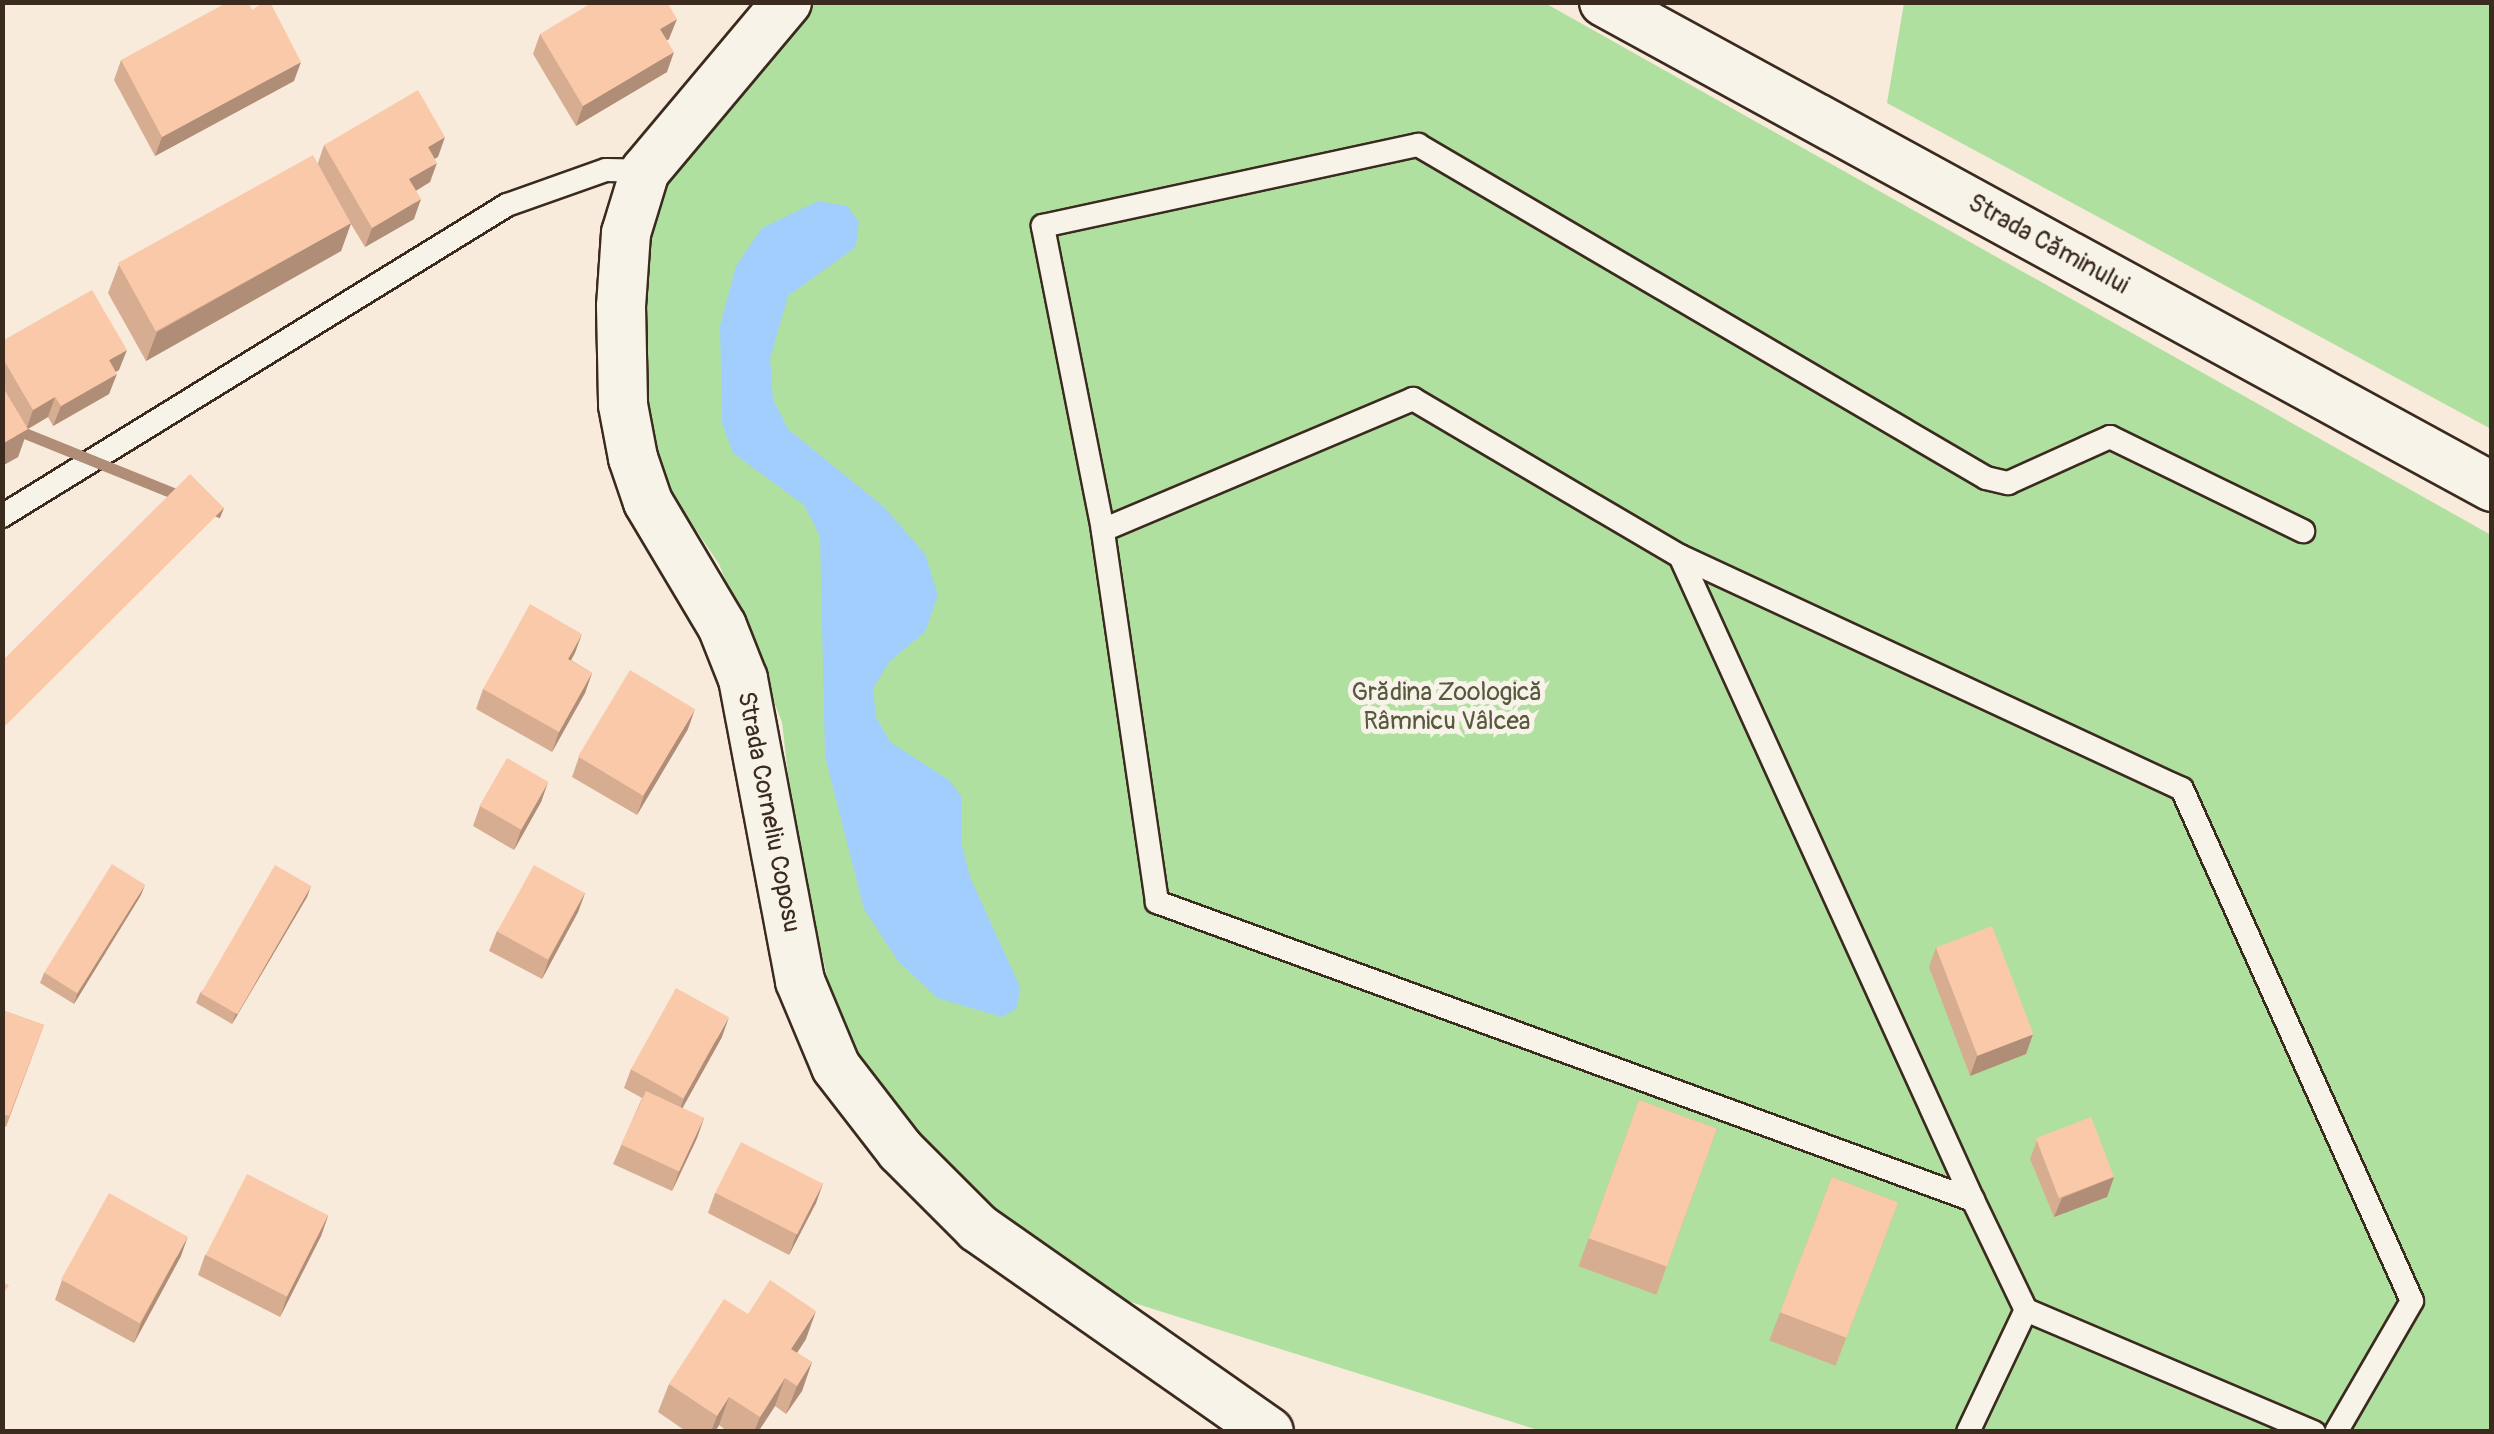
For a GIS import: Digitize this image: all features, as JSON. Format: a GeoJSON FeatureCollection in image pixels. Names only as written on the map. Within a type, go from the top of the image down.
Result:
{"type":"FeatureCollection","features":[{"type":"Feature","properties":{"kind":"street","name":"Strada Căminului"},"geometry":{"type":"LineString","coordinates":[[1604,2],[2492,487]]}},
{"type":"Feature","properties":{"kind":"street","name":"Strada Corneliu Coposu"},"geometry":{"type":"LineString","coordinates":[[775,9],[645,171],[626,233],[621,306],[623,405],[633,458],[648,502],[722,626],[743,679],[800,982],[836,1067],[900,1152],[978,1228],[1269,1432]]}},
{"type":"Feature","properties":{"kind":"lane"},"geometry":{"type":"LineString","coordinates":[[1973,1200],[1157,902],[1104,530],[1043,226],[1418,145],[1986,478],[2008,482],[2110,437],[2303,530]]}},
{"type":"Feature","properties":{"kind":"lane"},"geometry":{"type":"LineString","coordinates":[[2,516],[507,205],[606,170],[645,171]]}},
{"type":"Feature","properties":{"kind":"lane"},"geometry":{"type":"LineString","coordinates":[[1104,530],[1413,399],[1680,556],[2182,789],[2412,1302],[2336,1432]]}},
{"type":"Feature","properties":{"kind":"lane"},"geometry":{"type":"LineString","coordinates":[[1680,556],[2026,1310],[2314,1432]]}},
{"type":"Feature","properties":{"kind":"lane"},"geometry":{"type":"LineString","coordinates":[[1968,1432],[2026,1310]]}},
{"type":"Feature","properties":{"kind":"green space","name":"Grădina Zoologică Râmnicu Vâlcea"},"geometry":{"type":"Polygon","coordinates":[[[806,3],[1545,3],[2491,535],[2491,1431],[1541,1431],[1115,1297],[972,1198],[839,1030],[794,828],[782,722],[719,564],[650,462],[644,214],[806,3]]]}},
{"type":"Feature","properties":{"kind":"green space"},"geometry":{"type":"Polygon","coordinates":[[[1904,3],[2491,3],[2491,429],[1887,103],[1904,3]]]}},
{"type":"Feature","properties":{"kind":"water"},"geometry":{"type":"Polygon","coordinates":[[[818,201],[847,206],[859,222],[856,247],[788,296],[770,359],[773,399],[788,429],[884,507],[925,554],[938,595],[925,632],[890,661],[873,688],[876,717],[890,742],[949,780],[961,796],[961,842],[970,877],[1020,987],[1017,1008],[1002,1017],[937,998],[898,961],[864,909],[825,756],[820,536],[804,505],[733,453],[722,423],[720,326],[736,266],[762,228],[818,201]]]}},
{"type":"Feature","properties":{"kind":"building"},"geometry":{"type":"Polygon","coordinates":[[[228,2],[248,2],[252,10],[270,2],[301,62],[162,137],[121,60],[228,2]]]}},
{"type":"Feature","properties":{"kind":"building"},"geometry":{"type":"Polygon","coordinates":[[[593,2],[667,2],[677,19],[660,29],[674,52],[583,106],[540,34],[593,2]]]}},
{"type":"Feature","properties":{"kind":"building"},"geometry":{"type":"Polygon","coordinates":[[[418,90],[445,137],[428,147],[437,163],[409,179],[421,199],[372,228],[324,145],[418,90]]]}},
{"type":"Feature","properties":{"kind":"building"},"geometry":{"type":"Polygon","coordinates":[[[313,155],[351,223],[156,331],[118,263],[313,155]]]}},
{"type":"Feature","properties":{"kind":"building"},"geometry":{"type":"Polygon","coordinates":[[[92,290],[127,350],[109,360],[117,374],[61,406],[55,397],[33,410],[2,357],[2,341],[92,290]]]}},
{"type":"Feature","properties":{"kind":"building"},"geometry":{"type":"Polygon","coordinates":[[[2,386],[28,429],[2,444],[2,386]]]}},
{"type":"Feature","properties":{"kind":"building"},"geometry":{"type":"Polygon","coordinates":[[[190,474],[224,508],[2,729],[2,661],[190,474]]]}},
{"type":"Feature","properties":{"kind":"building"},"geometry":{"type":"Polygon","coordinates":[[[530,604],[582,634],[568,659],[592,673],[559,732],[483,689],[530,604]]]}},
{"type":"Feature","properties":{"kind":"building"},"geometry":{"type":"Polygon","coordinates":[[[630,670],[695,709],[643,796],[578,757],[630,670]]]}},
{"type":"Feature","properties":{"kind":"building"},"geometry":{"type":"Polygon","coordinates":[[[507,758],[549,782],[521,830],[480,806],[507,758]]]}},
{"type":"Feature","properties":{"kind":"building"},"geometry":{"type":"Polygon","coordinates":[[[112,864],[145,885],[77,993],[44,973],[112,864]]]}},
{"type":"Feature","properties":{"kind":"building"},"geometry":{"type":"Polygon","coordinates":[[[275,865],[311,886],[237,1014],[201,993],[275,865]]]}},
{"type":"Feature","properties":{"kind":"building"},"geometry":{"type":"Polygon","coordinates":[[[534,865],[585,893],[548,960],[497,931],[534,865]]]}},
{"type":"Feature","properties":{"kind":"building"},"geometry":{"type":"Polygon","coordinates":[[[1992,926],[2034,1034],[1978,1056],[1936,948],[1992,926]]]}},
{"type":"Feature","properties":{"kind":"building"},"geometry":{"type":"Polygon","coordinates":[[[676,988],[728,1017],[683,1098],[631,1069],[676,988]]]}},
{"type":"Feature","properties":{"kind":"building"},"geometry":{"type":"Polygon","coordinates":[[[2,1010],[44,1025],[9,1116],[2,1114],[2,1010]]]}},
{"type":"Feature","properties":{"kind":"building"},"geometry":{"type":"Polygon","coordinates":[[[646,1091],[704,1118],[679,1172],[621,1144],[646,1091]]]}},
{"type":"Feature","properties":{"kind":"building"},"geometry":{"type":"Polygon","coordinates":[[[1639,1100],[1717,1128],[1667,1267],[1589,1238],[1639,1100]]]}},
{"type":"Feature","properties":{"kind":"building"},"geometry":{"type":"Polygon","coordinates":[[[2091,1117],[2114,1177],[2059,1198],[2036,1138],[2091,1117]]]}},
{"type":"Feature","properties":{"kind":"building"},"geometry":{"type":"Polygon","coordinates":[[[741,1142],[823,1184],[797,1235],[715,1193],[741,1142]]]}},
{"type":"Feature","properties":{"kind":"building"},"geometry":{"type":"Polygon","coordinates":[[[247,1174],[328,1215],[287,1296],[206,1255],[247,1174]]]}},
{"type":"Feature","properties":{"kind":"building"},"geometry":{"type":"Polygon","coordinates":[[[1832,1177],[1898,1202],[1846,1338],[1780,1312],[1832,1177]]]}},
{"type":"Feature","properties":{"kind":"building"},"geometry":{"type":"Polygon","coordinates":[[[109,1193],[188,1237],[140,1323],[61,1280],[109,1193]]]}},
{"type":"Feature","properties":{"kind":"building"},"geometry":{"type":"Polygon","coordinates":[[[770,1280],[816,1311],[791,1349],[812,1362],[797,1386],[785,1378],[760,1417],[729,1397],[717,1416],[669,1384],[724,1299],[748,1314],[770,1280]]]}}]}
